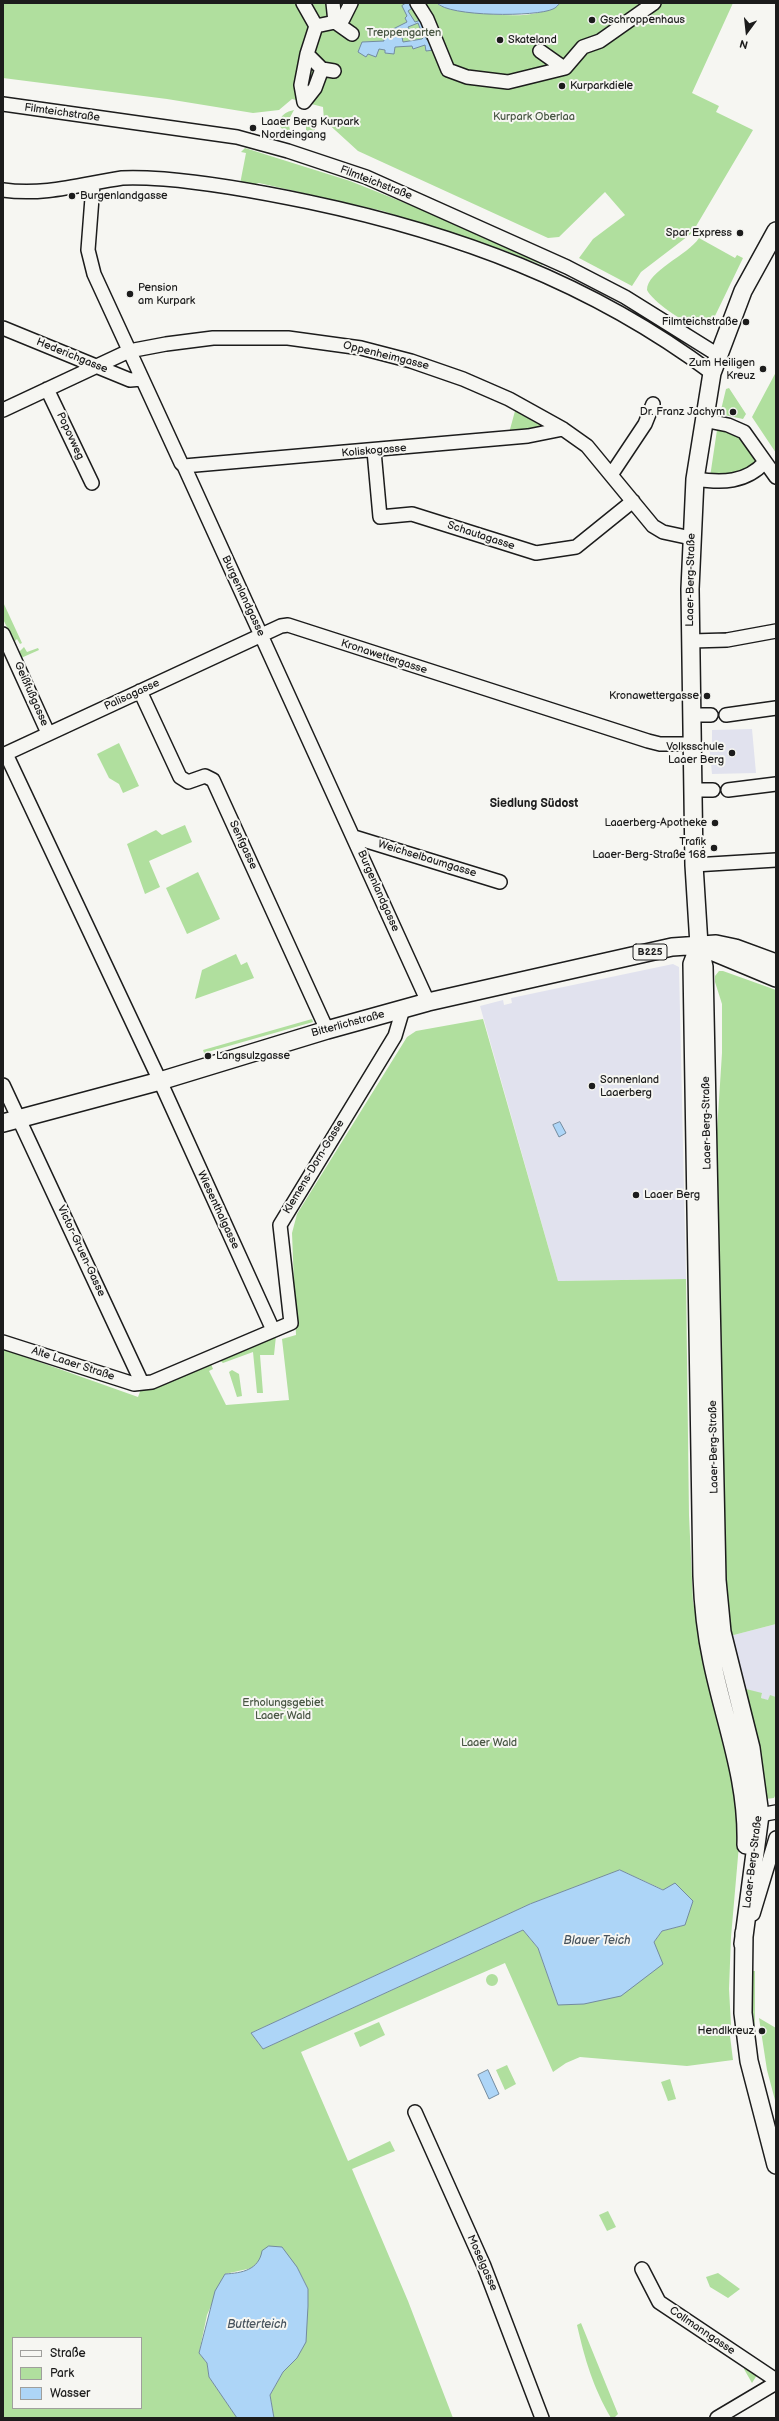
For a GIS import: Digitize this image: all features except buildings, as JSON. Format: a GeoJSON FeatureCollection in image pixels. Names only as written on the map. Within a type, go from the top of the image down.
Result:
{"type":"FeatureCollection","features":[{"type":"Feature","properties":{"kind":"main road","name":"Laaer-Berg-Straße"},"geometry":{"type":"LineString","coordinates":[[776,231],[743,291],[712,373],[694,478],[691,538],[690,641],[694,865],[699,945],[692,964],[702,1576],[706,1625],[712,1662],[757,1825],[743,1944],[743,2013],[749,2061],[776,2165]]}},
{"type":"Feature","properties":{"kind":"main road","name":"B225"},"geometry":{"type":"LineString","coordinates":[[699,945],[716,944],[775,959]]}},
{"type":"Feature","properties":{"kind":"main road","name":"Bitterlichstraße"},"geometry":{"type":"LineString","coordinates":[[11,1121],[161,1085],[327,1030],[428,1002],[672,947],[699,945]]}},
{"type":"Feature","properties":{"kind":"main road"},"geometry":{"type":"LineString","coordinates":[[699,945],[733,962],[776,978]]}},
{"type":"Feature","properties":{"kind":"street"},"geometry":{"type":"LineString","coordinates":[[303,3],[316,26],[307,54],[301,85],[304,102],[328,70],[307,54]]}},
{"type":"Feature","properties":{"kind":"street"},"geometry":{"type":"LineString","coordinates":[[333,3],[335,22],[352,34]]}},
{"type":"Feature","properties":{"kind":"street"},"geometry":{"type":"LineString","coordinates":[[316,26],[343,19],[351,3]]}},
{"type":"Feature","properties":{"kind":"street"},"geometry":{"type":"LineString","coordinates":[[417,3],[427,19],[448,70],[467,76],[508,82],[564,68],[570,64],[583,47],[600,42],[654,3]]}},
{"type":"Feature","properties":{"kind":"street"},"geometry":{"type":"LineString","coordinates":[[540,51],[564,68]]}},
{"type":"Feature","properties":{"kind":"street","name":"Filmteichstraße"},"geometry":{"type":"LineString","coordinates":[[3,104],[237,137],[288,151],[366,177],[567,267],[625,297],[718,355]]}},
{"type":"Feature","properties":{"kind":"street"},"geometry":{"type":"LineString","coordinates":[[3,190],[43,192],[123,178],[140,178],[209,183],[380,217],[516,262],[570,286],[641,324],[712,373]]}},
{"type":"Feature","properties":{"kind":"street","name":"Burgenlandgasse"},"geometry":{"type":"LineString","coordinates":[[93,184],[89,256],[94,274],[262,636],[428,1002]]}},
{"type":"Feature","properties":{"kind":"street","name":"Hederichgasse"},"geometry":{"type":"LineString","coordinates":[[3,328],[130,380],[142,379]]}},
{"type":"Feature","properties":{"kind":"street","name":"Oppenheimgasse"},"geometry":{"type":"LineString","coordinates":[[3,410],[94,366],[129,351],[213,338],[288,338],[361,348],[411,360],[470,382],[508,399],[562,429],[587,446],[634,501],[653,526],[663,532],[691,538]]}},
{"type":"Feature","properties":{"kind":"street","name":"Popovweg"},"geometry":{"type":"LineString","coordinates":[[47,389],[92,483]]}},
{"type":"Feature","properties":{"kind":"street"},"geometry":{"type":"LineString","coordinates":[[611,475],[645,424],[653,404]]}},
{"type":"Feature","properties":{"kind":"street"},"geometry":{"type":"LineString","coordinates":[[703,420],[740,429],[750,438],[776,477]]}},
{"type":"Feature","properties":{"kind":"street","name":"Koliskogasse"},"geometry":{"type":"LineString","coordinates":[[184,466],[374,451],[528,436],[562,429]]}},
{"type":"Feature","properties":{"kind":"street","name":"Schautagasse"},"geometry":{"type":"LineString","coordinates":[[374,451],[380,517],[412,514],[536,553],[576,547],[634,501]]}},
{"type":"Feature","properties":{"kind":"street"},"geometry":{"type":"LineString","coordinates":[[694,478],[716,482],[737,480],[757,470],[765,462]]}},
{"type":"Feature","properties":{"kind":"street","name":"Kronawettergasse"},"geometry":{"type":"LineString","coordinates":[[262,636],[281,626],[288,625],[648,741],[660,744],[692,744]]}},
{"type":"Feature","properties":{"kind":"street"},"geometry":{"type":"LineString","coordinates":[[690,641],[728,640],[776,631]]}},
{"type":"Feature","properties":{"kind":"street","name":"Geißfußgasse"},"geometry":{"type":"LineString","coordinates":[[3,634],[48,733]]}},
{"type":"Feature","properties":{"kind":"street","name":"Palisagasse"},"geometry":{"type":"LineString","coordinates":[[5,755],[48,733],[262,636]]}},
{"type":"Feature","properties":{"kind":"street","name":"Senfgasse"},"geometry":{"type":"LineString","coordinates":[[140,691],[180,778],[188,782],[205,776],[213,780],[327,1030]]}},
{"type":"Feature","properties":{"kind":"street"},"geometry":{"type":"LineString","coordinates":[[726,715],[776,708]]}},
{"type":"Feature","properties":{"kind":"street"},"geometry":{"type":"LineString","coordinates":[[692,715],[711,715]]}},
{"type":"Feature","properties":{"kind":"street"},"geometry":{"type":"LineString","coordinates":[[5,755],[161,1085]]}},
{"type":"Feature","properties":{"kind":"street"},"geometry":{"type":"LineString","coordinates":[[728,790],[776,784]]}},
{"type":"Feature","properties":{"kind":"street"},"geometry":{"type":"LineString","coordinates":[[693,790],[713,790]]}},
{"type":"Feature","properties":{"kind":"street","name":"Weichselbaumgasse"},"geometry":{"type":"LineString","coordinates":[[354,837],[500,882]]}},
{"type":"Feature","properties":{"kind":"street"},"geometry":{"type":"LineString","coordinates":[[694,865],[776,860]]}},
{"type":"Feature","properties":{"kind":"street","name":"Klemens-Dorn-Gasse"},"geometry":{"type":"LineString","coordinates":[[142,1383],[165,1377],[291,1323],[280,1224],[395,1036],[403,1009]]}},
{"type":"Feature","properties":{"kind":"street","name":"Victor-Gruen-Gasse"},"geometry":{"type":"LineString","coordinates":[[3,1085],[11,1121],[142,1383]]}},
{"type":"Feature","properties":{"kind":"street","name":"Wiesenthalgasse"},"geometry":{"type":"LineString","coordinates":[[161,1085],[273,1330]]}},
{"type":"Feature","properties":{"kind":"street","name":"Alte Laaer Straße"},"geometry":{"type":"LineString","coordinates":[[3,1342],[134,1384],[142,1383]]}},
{"type":"Feature","properties":{"kind":"street"},"geometry":{"type":"LineString","coordinates":[[743,1944],[776,1838],[757,1825]]}},
{"type":"Feature","properties":{"kind":"street","name":"Moselgasse"},"geometry":{"type":"LineString","coordinates":[[414,2112],[484,2266],[542,2418]]}},
{"type":"Feature","properties":{"kind":"street","name":"Collmanngasse"},"geometry":{"type":"LineString","coordinates":[[642,2269],[659,2302],[776,2381]]}},
{"type":"Feature","properties":{"kind":"street"},"geometry":{"type":"LineString","coordinates":[[717,2418],[776,2381]]}},
{"type":"Feature","properties":{"kind":"shaded area","name":"Volksschule Laaer Berg"},"geometry":{"type":"Polygon","coordinates":[[[752,729],[756,773],[712,774],[709,744],[712,743],[712,730],[752,729]]]}},
{"type":"Feature","properties":{"kind":"shaded area","name":"Sonnenland Laaerberg"},"geometry":{"type":"Polygon","coordinates":[[[673,964],[679,967],[686,1279],[558,1281],[480,1006],[503,1000],[504,1005],[512,1003],[511,998],[673,964]]]}},
{"type":"Feature","properties":{"kind":"shaded area"},"geometry":{"type":"Polygon","coordinates":[[[776,1624],[776,1697],[770,1696],[769,1701],[761,1698],[762,1694],[742,1688],[730,1636],[776,1624]]]}},
{"type":"Feature","properties":{"kind":"green space","name":"Kurpark Oberlaa"},"geometry":{"type":"Polygon","coordinates":[[[3,3],[437,3],[440,6],[468,11],[502,15],[519,15],[535,14],[549,10],[560,3],[733,3],[692,93],[719,106],[716,112],[753,130],[692,233],[641,272],[632,286],[579,258],[593,239],[625,215],[605,192],[559,237],[548,238],[358,151],[324,120],[323,107],[292,99],[279,110],[253,113],[167,99],[3,78],[3,3]]]}},
{"type":"Feature","properties":{"kind":"green space"},"geometry":{"type":"Polygon","coordinates":[[[294,110],[288,121],[290,130],[287,131],[281,128],[280,121],[282,116],[287,112],[294,110]]]}},
{"type":"Feature","properties":{"kind":"green space"},"geometry":{"type":"Polygon","coordinates":[[[306,119],[314,123],[315,130],[309,138],[301,140],[306,130],[306,119]]]}},
{"type":"Feature","properties":{"kind":"green space"},"geometry":{"type":"Polygon","coordinates":[[[245,148],[350,181],[415,207],[420,206],[543,263],[542,265],[503,250],[383,211],[259,183],[249,186],[240,184],[246,153],[241,152],[245,148]]]}},
{"type":"Feature","properties":{"kind":"green space"},"geometry":{"type":"Polygon","coordinates":[[[699,238],[735,258],[737,255],[743,258],[714,318],[706,325],[696,326],[684,321],[669,311],[655,300],[647,290],[649,283],[654,276],[686,251],[699,238]]]}},
{"type":"Feature","properties":{"kind":"green space"},"geometry":{"type":"Polygon","coordinates":[[[776,372],[776,453],[752,417],[776,372]]]}},
{"type":"Feature","properties":{"kind":"green space"},"geometry":{"type":"Polygon","coordinates":[[[729,388],[746,414],[743,419],[720,414],[726,389],[729,388]]]}},
{"type":"Feature","properties":{"kind":"green space"},"geometry":{"type":"Polygon","coordinates":[[[515,411],[540,425],[541,428],[509,433],[515,411]]]}},
{"type":"Feature","properties":{"kind":"green space"},"geometry":{"type":"Polygon","coordinates":[[[724,428],[735,430],[759,461],[743,474],[710,477],[717,430],[724,428]]]}},
{"type":"Feature","properties":{"kind":"green space"},"geometry":{"type":"Polygon","coordinates":[[[3,602],[22,643],[20,644],[17,639],[14,642],[3,619],[3,602]]]}},
{"type":"Feature","properties":{"kind":"green space"},"geometry":{"type":"Polygon","coordinates":[[[24,647],[27,652],[38,648],[39,650],[21,658],[19,652],[24,647]]]}},
{"type":"Feature","properties":{"kind":"green space"},"geometry":{"type":"Polygon","coordinates":[[[119,743],[139,786],[123,793],[119,784],[109,778],[97,754],[119,743]]]}},
{"type":"Feature","properties":{"kind":"green space"},"geometry":{"type":"Polygon","coordinates":[[[185,825],[192,842],[149,861],[160,887],[145,894],[127,844],[156,830],[162,835],[185,825]]]}},
{"type":"Feature","properties":{"kind":"green space"},"geometry":{"type":"Polygon","coordinates":[[[198,872],[220,919],[187,934],[166,888],[198,872]]]}},
{"type":"Feature","properties":{"kind":"green space"},"geometry":{"type":"Polygon","coordinates":[[[236,954],[241,965],[247,962],[254,978],[195,999],[202,970],[236,954]]]}},
{"type":"Feature","properties":{"kind":"green space"},"geometry":{"type":"Polygon","coordinates":[[[719,971],[723,971],[776,990],[776,1624],[730,1636],[725,1604],[715,1162],[722,1053],[722,1004],[715,982],[715,976],[719,971]]]}},
{"type":"Feature","properties":{"kind":"green space"},"geometry":{"type":"Polygon","coordinates":[[[312,1019],[313,1022],[204,1053],[203,1050],[312,1019]]]}},
{"type":"Feature","properties":{"kind":"green space","name":"Erholungsgebiet Laaer Wald"},"geometry":{"type":"Polygon","coordinates":[[[483,1019],[558,1281],[686,1279],[689,1515],[693,1602],[729,1753],[737,1797],[739,1845],[731,1937],[729,1989],[731,2025],[729,2028],[733,2060],[687,2066],[580,2057],[566,2063],[553,2072],[505,1963],[301,2052],[348,2161],[390,2141],[395,2151],[352,2169],[408,2301],[453,2418],[274,2418],[270,2395],[283,2372],[297,2358],[308,2306],[308,2289],[297,2267],[261,2259],[252,2268],[225,2274],[207,2315],[199,2353],[207,2363],[209,2377],[237,2418],[3,2418],[3,1349],[138,1397],[141,1389],[211,1364],[213,1369],[209,1371],[226,1405],[289,1400],[282,1339],[296,1335],[292,1233],[297,1214],[407,1037],[416,1031],[483,1019]],[[620,1870],[530,1904],[251,2033],[263,2049],[523,1930],[538,1948],[558,2005],[654,1942],[662,1931],[685,1925],[664,1890],[620,1870]]]}},
{"type":"Feature","properties":{"kind":"green space"},"geometry":{"type":"Polygon","coordinates":[[[276,1336],[274,1355],[260,1355],[263,1393],[257,1393],[253,1352],[223,1363],[218,1359],[276,1336]]]}},
{"type":"Feature","properties":{"kind":"green space"},"geometry":{"type":"Polygon","coordinates":[[[232,1370],[239,1374],[242,1396],[237,1397],[229,1372],[232,1370]]]}},
{"type":"Feature","properties":{"kind":"green space"},"geometry":{"type":"Polygon","coordinates":[[[742,1688],[762,1693],[761,1698],[768,1700],[770,1695],[776,1697],[776,1794],[774,1798],[765,1799],[742,1688]]]}},
{"type":"Feature","properties":{"kind":"green space"},"geometry":{"type":"Polygon","coordinates":[[[752,1971],[755,1971],[755,2027],[753,2013],[752,1971]]]}},
{"type":"Feature","properties":{"kind":"green space"},"geometry":{"type":"Polygon","coordinates":[[[490,1974],[494,1974],[498,1980],[494,1986],[490,1986],[486,1982],[486,1978],[490,1974]]]}},
{"type":"Feature","properties":{"kind":"green space"},"geometry":{"type":"Polygon","coordinates":[[[759,2018],[776,2028],[776,2104],[767,2070],[759,2018]]]}},
{"type":"Feature","properties":{"kind":"green space"},"geometry":{"type":"Polygon","coordinates":[[[379,2022],[385,2035],[360,2047],[354,2033],[379,2022]]]}},
{"type":"Feature","properties":{"kind":"green space"},"geometry":{"type":"Polygon","coordinates":[[[507,2065],[516,2084],[505,2090],[496,2070],[507,2065]]]}},
{"type":"Feature","properties":{"kind":"green space"},"geometry":{"type":"Polygon","coordinates":[[[670,2079],[676,2099],[668,2101],[661,2082],[670,2079]]]}},
{"type":"Feature","properties":{"kind":"green space"},"geometry":{"type":"Polygon","coordinates":[[[608,2211],[616,2227],[607,2231],[599,2215],[608,2211]]]}},
{"type":"Feature","properties":{"kind":"green space"},"geometry":{"type":"Polygon","coordinates":[[[718,2273],[740,2289],[728,2298],[710,2287],[706,2277],[718,2273]]]}},
{"type":"Feature","properties":{"kind":"green space"},"geometry":{"type":"Polygon","coordinates":[[[581,2323],[618,2414],[614,2418],[611,2418],[605,2407],[590,2373],[577,2325],[581,2323]]]}},
{"type":"Feature","properties":{"kind":"green space"},"geometry":{"type":"Polygon","coordinates":[[[746,2367],[757,2375],[752,2383],[744,2369],[746,2367]]]}},
{"type":"Feature","properties":{"kind":"water"},"geometry":{"type":"Polygon","coordinates":[[[406,3],[413,3],[415,6],[408,11],[415,22],[421,20],[425,29],[421,31],[418,23],[408,27],[409,29],[401,32],[403,42],[422,39],[425,36],[427,40],[431,40],[434,50],[426,51],[425,45],[413,49],[412,46],[395,47],[394,54],[385,53],[385,50],[379,49],[376,57],[368,54],[366,57],[358,52],[362,42],[384,41],[383,35],[392,35],[391,30],[407,22],[405,18],[407,16],[402,6],[406,3]]]}},
{"type":"Feature","properties":{"kind":"water"},"geometry":{"type":"Polygon","coordinates":[[[437,3],[560,3],[554,9],[544,12],[493,14],[458,11],[444,8],[437,3]]]}},
{"type":"Feature","properties":{"kind":"water"},"geometry":{"type":"Polygon","coordinates":[[[560,1122],[566,1133],[559,1137],[553,1125],[560,1122]]]}},
{"type":"Feature","properties":{"kind":"water","name":"Blauer Teich"},"geometry":{"type":"Polygon","coordinates":[[[620,1870],[663,1890],[675,1883],[693,1901],[685,1925],[662,1931],[654,1942],[663,1964],[621,1996],[584,2004],[558,2005],[538,1948],[523,1930],[263,2049],[251,2033],[530,1904],[620,1870]]]}},
{"type":"Feature","properties":{"kind":"water"},"geometry":{"type":"Polygon","coordinates":[[[488,2070],[499,2094],[489,2099],[478,2075],[488,2070]]]}},
{"type":"Feature","properties":{"kind":"water","name":"Butterteich"},"geometry":{"type":"Polygon","coordinates":[[[269,2246],[282,2247],[297,2267],[308,2289],[306,2342],[297,2358],[283,2372],[270,2395],[274,2418],[237,2418],[209,2377],[207,2363],[199,2353],[215,2291],[225,2274],[238,2273],[249,2269],[257,2262],[262,2251],[269,2246]]]}},
{"type":"Feature","properties":{"kind":"place","name":"Gschroppenhaus"},"geometry":{"type":"Point","coordinates":[592,20]}},
{"type":"Feature","properties":{"kind":"place","name":"Skateland"},"geometry":{"type":"Point","coordinates":[500,40]}},
{"type":"Feature","properties":{"kind":"place","name":"Kurparkdiele"},"geometry":{"type":"Point","coordinates":[562,86]}},
{"type":"Feature","properties":{"kind":"place","name":"Laaer Berg Kurpark Nordeingang"},"geometry":{"type":"Point","coordinates":[253,128]}},
{"type":"Feature","properties":{"kind":"place","name":"Burgenlandgasse"},"geometry":{"type":"Point","coordinates":[72,196]}},
{"type":"Feature","properties":{"kind":"place","name":"Spar Express"},"geometry":{"type":"Point","coordinates":[740,233]}},
{"type":"Feature","properties":{"kind":"place","name":"Pension am Kurpark"},"geometry":{"type":"Point","coordinates":[130,294]}},
{"type":"Feature","properties":{"kind":"place","name":"Filmteichstraße"},"geometry":{"type":"Point","coordinates":[746,322]}},
{"type":"Feature","properties":{"kind":"place","name":"Zum Heiligen Kreuz"},"geometry":{"type":"Point","coordinates":[763,369]}},
{"type":"Feature","properties":{"kind":"place","name":"Dr. Franz Jachym"},"geometry":{"type":"Point","coordinates":[733,412]}},
{"type":"Feature","properties":{"kind":"place","name":"Kronawettergasse"},"geometry":{"type":"Point","coordinates":[707,696]}},
{"type":"Feature","properties":{"kind":"place","name":"Volksschule Laaer Berg"},"geometry":{"type":"Point","coordinates":[732,753]}},
{"type":"Feature","properties":{"kind":"place","name":"Laaerberg-Apotheke"},"geometry":{"type":"Point","coordinates":[715,823]}},
{"type":"Feature","properties":{"kind":"place","name":"Trafik Laaer-Berg-Straße 168"},"geometry":{"type":"Point","coordinates":[714,848]}},
{"type":"Feature","properties":{"kind":"place","name":"Langsulzgasse"},"geometry":{"type":"Point","coordinates":[208,1056]}},
{"type":"Feature","properties":{"kind":"place","name":"Sonnenland Laaerberg"},"geometry":{"type":"Point","coordinates":[592,1086]}},
{"type":"Feature","properties":{"kind":"place","name":"Laaer Berg"},"geometry":{"type":"Point","coordinates":[636,1195]}},
{"type":"Feature","properties":{"kind":"place","name":"Hendlkreuz"},"geometry":{"type":"Point","coordinates":[762,2031]}},
{"type":"Feature","properties":{"kind":"district","name":"Siedlung Südost"},"geometry":{"type":"Point","coordinates":[534,804]}},
{"type":"Feature","properties":{"kind":"park label","name":"Treppengarten"},"geometry":{"type":"Point","coordinates":[404,33]}},
{"type":"Feature","properties":{"kind":"park label","name":"Laaer Wald"},"geometry":{"type":"Point","coordinates":[489,1743]}}]}
